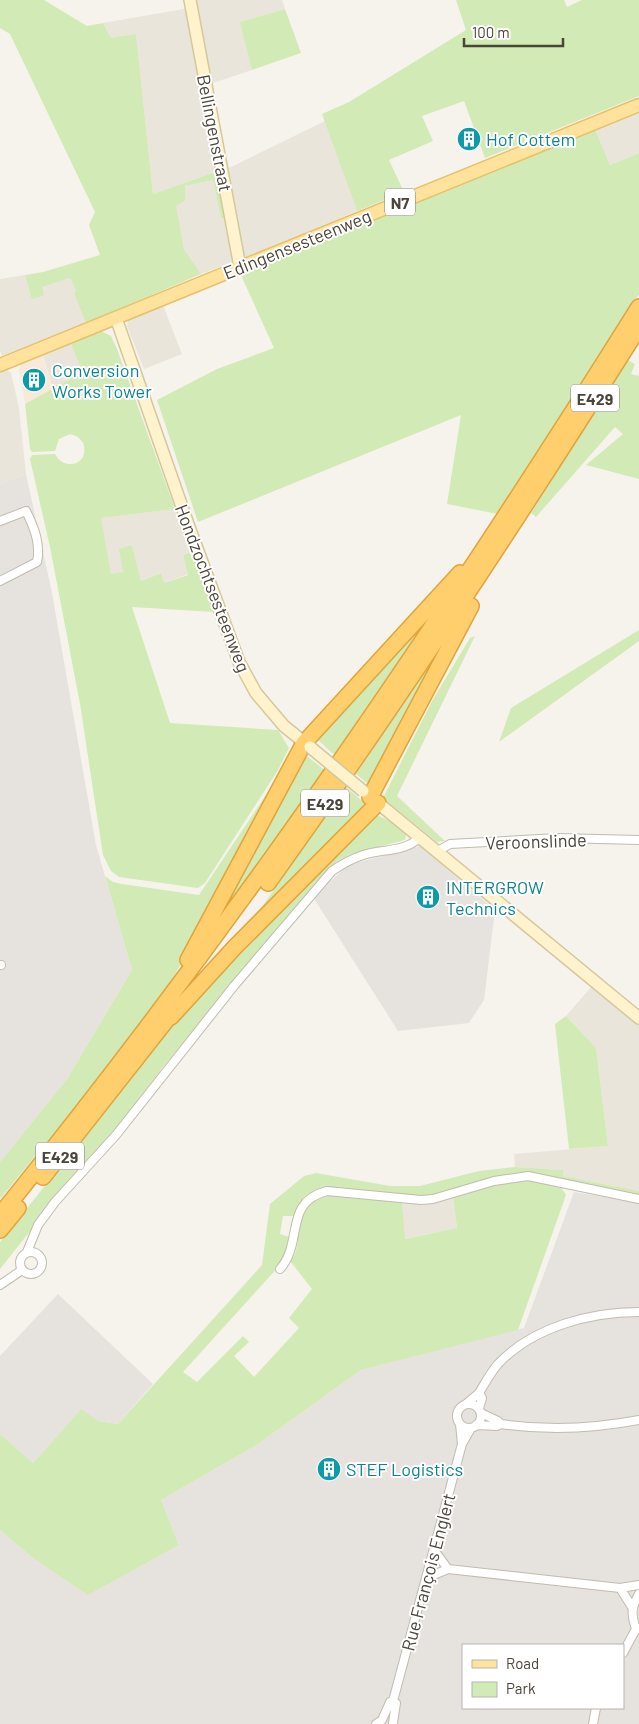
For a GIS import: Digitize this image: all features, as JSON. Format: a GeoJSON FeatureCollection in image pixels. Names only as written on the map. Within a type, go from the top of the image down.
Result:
{"type":"FeatureCollection","features":[{"type":"Feature","properties":{"kind":"highway","name":"E429"},"geometry":{"type":"LineString","coordinates":[[0,1215],[151,1029],[319,794],[489,544],[639,307]]}},
{"type":"Feature","properties":{"kind":"highway","name":"E429"},"geometry":{"type":"LineString","coordinates":[[0,1230],[151,1029],[334,791],[486,568],[639,327]]}},
{"type":"Feature","properties":{"kind":"highway"},"geometry":{"type":"LineString","coordinates":[[151,1029],[151,1015],[175,982],[203,934],[307,745],[469,563],[489,544]]}},
{"type":"Feature","properties":{"kind":"highway"},"geometry":{"type":"LineString","coordinates":[[151,1029],[234,948],[370,797],[479,590],[486,568]]}},
{"type":"Feature","properties":{"kind":"main road","name":"Bellingenstraat"},"geometry":{"type":"LineString","coordinates":[[190,0],[240,267]]}},
{"type":"Feature","properties":{"kind":"main road","name":"Edingensesteenweg"},"geometry":{"type":"LineString","coordinates":[[5,363],[639,104]]}},
{"type":"Feature","properties":{"kind":"main road","name":"Hondzochtsesteenweg"},"geometry":{"type":"LineString","coordinates":[[116,318],[184,514],[240,662],[256,693],[284,726],[639,1018]]}},
{"type":"Feature","properties":{"kind":"street"},"geometry":{"type":"LineString","coordinates":[[0,521],[26,511],[34,527],[40,551],[37,562],[0,580]]}},
{"type":"Feature","properties":{"kind":"street"},"geometry":{"type":"LineString","coordinates":[[22,1270],[20,1261],[27,1252],[38,1225],[55,1202],[116,1135],[216,1008],[332,871],[346,861],[365,854],[410,844],[419,838]]}},
{"type":"Feature","properties":{"kind":"street","name":"Veroonslinde"},"geometry":{"type":"LineString","coordinates":[[436,852],[450,844],[558,838],[639,840]]}},
{"type":"Feature","properties":{"kind":"street"},"geometry":{"type":"LineString","coordinates":[[280,1269],[290,1254],[299,1210],[315,1194],[327,1191],[421,1200],[433,1199],[494,1181],[528,1176],[639,1199]]}},
{"type":"Feature","properties":{"kind":"street"},"geometry":{"type":"LineString","coordinates":[[22,1270],[28,1273],[35,1273],[42,1266],[40,1256],[34,1252],[27,1252]]}},
{"type":"Feature","properties":{"kind":"street"},"geometry":{"type":"LineString","coordinates":[[0,1285],[22,1270]]}},
{"type":"Feature","properties":{"kind":"street"},"geometry":{"type":"LineString","coordinates":[[462,1444],[457,1412],[479,1393],[497,1366],[527,1341],[576,1320],[613,1312],[639,1312]]}},
{"type":"Feature","properties":{"kind":"street"},"geometry":{"type":"LineString","coordinates":[[462,1444],[480,1420],[482,1398],[479,1393]]}},
{"type":"Feature","properties":{"kind":"street"},"geometry":{"type":"LineString","coordinates":[[466,1404],[473,1404],[480,1411],[501,1424]]}},
{"type":"Feature","properties":{"kind":"street"},"geometry":{"type":"LineString","coordinates":[[460,1424],[474,1427],[497,1426],[501,1424],[570,1430],[639,1420]]}},
{"type":"Feature","properties":{"kind":"street","name":"Rue François Englert"},"geometry":{"type":"LineString","coordinates":[[393,1701],[462,1444]]}},
{"type":"Feature","properties":{"kind":"street"},"geometry":{"type":"LineString","coordinates":[[434,1550],[448,1569]]}},
{"type":"Feature","properties":{"kind":"street"},"geometry":{"type":"LineString","coordinates":[[426,1578],[448,1569],[620,1588],[639,1585]]}},
{"type":"Feature","properties":{"kind":"street"},"geometry":{"type":"LineString","coordinates":[[620,1588],[632,1606]]}},
{"type":"Feature","properties":{"kind":"street"},"geometry":{"type":"LineString","coordinates":[[624,1651],[637,1628],[631,1614],[632,1606],[639,1594]]}},
{"type":"Feature","properties":{"kind":"street"},"geometry":{"type":"LineString","coordinates":[[390,1702],[396,1703],[393,1723],[377,1723],[390,1702]]}},
{"type":"Feature","properties":{"kind":"street"},"geometry":{"type":"LineString","coordinates":[[593,1724],[596,1709]]}},
{"type":"Feature","properties":{"kind":"shaded area"},"geometry":{"type":"Polygon","coordinates":[[[195,0],[282,0],[285,9],[241,22],[252,70],[210,84],[195,0]]]}},
{"type":"Feature","properties":{"kind":"shaded area"},"geometry":{"type":"Polygon","coordinates":[[[189,8],[218,171],[153,194],[136,34],[111,39],[103,23],[189,8]]]}},
{"type":"Feature","properties":{"kind":"shaded area"},"geometry":{"type":"Polygon","coordinates":[[[639,111],[639,153],[610,165],[594,127],[639,111]]]}},
{"type":"Feature","properties":{"kind":"shaded area"},"geometry":{"type":"Polygon","coordinates":[[[325,121],[357,211],[243,260],[225,170],[325,121]]]}},
{"type":"Feature","properties":{"kind":"shaded area"},"geometry":{"type":"Polygon","coordinates":[[[213,180],[221,218],[226,218],[235,261],[201,274],[184,249],[175,206],[185,201],[185,186],[213,180]]]}},
{"type":"Feature","properties":{"kind":"shaded area"},"geometry":{"type":"Polygon","coordinates":[[[25,275],[31,297],[41,287],[70,278],[76,291],[74,294],[86,323],[2,356],[0,351],[0,279],[25,275]]]}},
{"type":"Feature","properties":{"kind":"shaded area"},"geometry":{"type":"Polygon","coordinates":[[[163,305],[182,354],[144,369],[127,326],[128,321],[132,316],[163,305]]]}},
{"type":"Feature","properties":{"kind":"shaded area"},"geometry":{"type":"Polygon","coordinates":[[[71,344],[84,372],[53,389],[43,355],[71,344]]]}},
{"type":"Feature","properties":{"kind":"shaded area"},"geometry":{"type":"Polygon","coordinates":[[[43,355],[53,389],[25,404],[19,370],[21,364],[43,355]]]}},
{"type":"Feature","properties":{"kind":"shaded area"},"geometry":{"type":"Polygon","coordinates":[[[6,369],[11,373],[19,408],[26,474],[0,484],[0,372],[6,369]]]}},
{"type":"Feature","properties":{"kind":"shaded area"},"geometry":{"type":"Polygon","coordinates":[[[26,474],[52,593],[96,845],[132,970],[67,1079],[0,1162],[0,484],[26,474]]]}},
{"type":"Feature","properties":{"kind":"shaded area"},"geometry":{"type":"Polygon","coordinates":[[[175,509],[191,552],[183,555],[188,574],[164,583],[160,573],[141,581],[132,545],[123,572],[111,575],[100,518],[175,509]]]}},
{"type":"Feature","properties":{"kind":"shaded area"},"geometry":{"type":"Polygon","coordinates":[[[420,846],[495,910],[484,1000],[469,1023],[398,1031],[313,897],[348,865],[420,846]]]}},
{"type":"Feature","properties":{"kind":"shaded area"},"geometry":{"type":"Polygon","coordinates":[[[592,986],[639,1023],[639,1191],[563,1176],[562,1170],[515,1167],[514,1154],[608,1146],[596,1048],[566,1016],[592,986]]]}},
{"type":"Feature","properties":{"kind":"shaded area"},"geometry":{"type":"Polygon","coordinates":[[[574,1192],[639,1203],[639,1724],[0,1724],[0,1530],[33,1558],[89,1594],[179,1545],[161,1500],[258,1444],[361,1370],[524,1328],[574,1192]]]}},
{"type":"Feature","properties":{"kind":"shaded area"},"geometry":{"type":"Polygon","coordinates":[[[453,1197],[457,1228],[404,1239],[402,1202],[434,1201],[453,1197]]]}},
{"type":"Feature","properties":{"kind":"shaded area"},"geometry":{"type":"Polygon","coordinates":[[[58,1294],[153,1384],[118,1424],[98,1421],[80,1410],[33,1463],[0,1434],[0,1356],[58,1294]]]}},
{"type":"Feature","properties":{"kind":"green space"},"geometry":{"type":"Polygon","coordinates":[[[0,0],[44,0],[87,26],[103,23],[111,38],[136,34],[153,194],[218,171],[226,218],[221,218],[213,180],[185,186],[185,201],[176,206],[184,249],[201,274],[86,323],[74,294],[76,291],[70,278],[42,287],[44,295],[33,299],[31,297],[25,275],[43,272],[100,255],[89,225],[95,212],[10,34],[0,28],[0,0]]]}},
{"type":"Feature","properties":{"kind":"green space"},"geometry":{"type":"Polygon","coordinates":[[[456,0],[564,0],[567,7],[582,0],[639,0],[639,96],[485,158],[464,101],[422,116],[433,141],[389,160],[404,192],[357,211],[322,114],[349,102],[466,30],[456,0]]]}},
{"type":"Feature","properties":{"kind":"green space"},"geometry":{"type":"Polygon","coordinates":[[[285,9],[301,53],[252,70],[240,22],[285,9]]]}},
{"type":"Feature","properties":{"kind":"green space"},"geometry":{"type":"Polygon","coordinates":[[[594,127],[610,165],[639,153],[639,294],[498,514],[447,504],[461,415],[198,522],[157,400],[217,369],[274,348],[240,273],[594,127]]]}},
{"type":"Feature","properties":{"kind":"green space"},"geometry":{"type":"Polygon","coordinates":[[[101,331],[111,336],[117,349],[175,509],[101,518],[111,574],[123,572],[119,549],[132,545],[141,581],[161,573],[164,583],[188,575],[183,555],[191,552],[214,612],[132,607],[170,723],[278,730],[289,748],[278,770],[205,883],[198,888],[119,877],[111,871],[103,855],[80,704],[50,547],[30,459],[32,455],[55,454],[61,461],[73,464],[80,461],[83,457],[84,445],[78,437],[70,434],[59,439],[55,451],[32,452],[30,449],[25,404],[83,372],[71,344],[101,331]]]}},
{"type":"Feature","properties":{"kind":"green space"},"geometry":{"type":"Polygon","coordinates":[[[628,360],[635,364],[631,374],[639,376],[639,479],[586,465],[623,434],[615,427],[536,517],[531,513],[628,360]]]}},
{"type":"Feature","properties":{"kind":"green space"},"geometry":{"type":"Polygon","coordinates":[[[425,617],[430,620],[337,754],[332,753],[316,738],[425,617]]]}},
{"type":"Feature","properties":{"kind":"green space"},"geometry":{"type":"Polygon","coordinates":[[[639,630],[639,641],[499,742],[511,708],[639,630]]]}},
{"type":"Feature","properties":{"kind":"green space"},"geometry":{"type":"Polygon","coordinates":[[[475,636],[397,796],[445,841],[437,842],[383,798],[432,701],[470,638],[475,636]]]}},
{"type":"Feature","properties":{"kind":"green space"},"geometry":{"type":"Polygon","coordinates":[[[435,657],[439,659],[371,783],[368,784],[356,774],[435,657]]]}},
{"type":"Feature","properties":{"kind":"green space"},"geometry":{"type":"Polygon","coordinates":[[[303,753],[327,772],[221,918],[217,914],[303,753]]]}},
{"type":"Feature","properties":{"kind":"green space"},"geometry":{"type":"Polygon","coordinates":[[[290,759],[293,760],[167,989],[122,1050],[0,1199],[0,1162],[67,1079],[132,970],[105,876],[113,882],[122,884],[199,895],[290,759]]]}},
{"type":"Feature","properties":{"kind":"green space"},"geometry":{"type":"Polygon","coordinates":[[[346,787],[368,806],[261,916],[259,911],[346,787]]]}},
{"type":"Feature","properties":{"kind":"green space"},"geometry":{"type":"Polygon","coordinates":[[[371,814],[394,824],[406,835],[405,840],[351,854],[337,861],[162,1068],[119,1126],[51,1205],[0,1269],[0,1242],[202,989],[371,814]]]}},
{"type":"Feature","properties":{"kind":"green space"},"geometry":{"type":"Polygon","coordinates":[[[566,1016],[596,1048],[608,1146],[569,1149],[555,1024],[566,1016]]]}},
{"type":"Feature","properties":{"kind":"green space"},"geometry":{"type":"Polygon","coordinates":[[[515,1167],[563,1170],[563,1176],[639,1191],[639,1198],[516,1175],[434,1197],[316,1190],[303,1198],[296,1216],[283,1216],[280,1234],[292,1238],[288,1254],[281,1264],[183,1372],[197,1382],[243,1336],[249,1342],[234,1356],[254,1377],[299,1328],[289,1318],[312,1289],[290,1261],[295,1254],[300,1225],[305,1210],[315,1201],[327,1196],[341,1194],[402,1202],[405,1239],[457,1228],[453,1197],[494,1185],[518,1181],[531,1181],[561,1187],[566,1195],[518,1330],[361,1370],[258,1444],[161,1500],[179,1545],[88,1595],[33,1558],[0,1530],[0,1434],[33,1463],[81,1409],[98,1421],[118,1424],[262,1265],[270,1204],[304,1176],[316,1173],[390,1186],[420,1186],[479,1171],[515,1167]]]}},
{"type":"Feature","properties":{"kind":"place","name":"Hof Cottem"},"geometry":{"type":"Point","coordinates":[469,139]}},
{"type":"Feature","properties":{"kind":"place","name":"Conversion Works Tower"},"geometry":{"type":"Point","coordinates":[34,380]}},
{"type":"Feature","properties":{"kind":"place","name":"INTERGROW Technics"},"geometry":{"type":"Point","coordinates":[428,897]}},
{"type":"Feature","properties":{"kind":"place","name":"STEF Logistics"},"geometry":{"type":"Point","coordinates":[329,1469]}}]}
